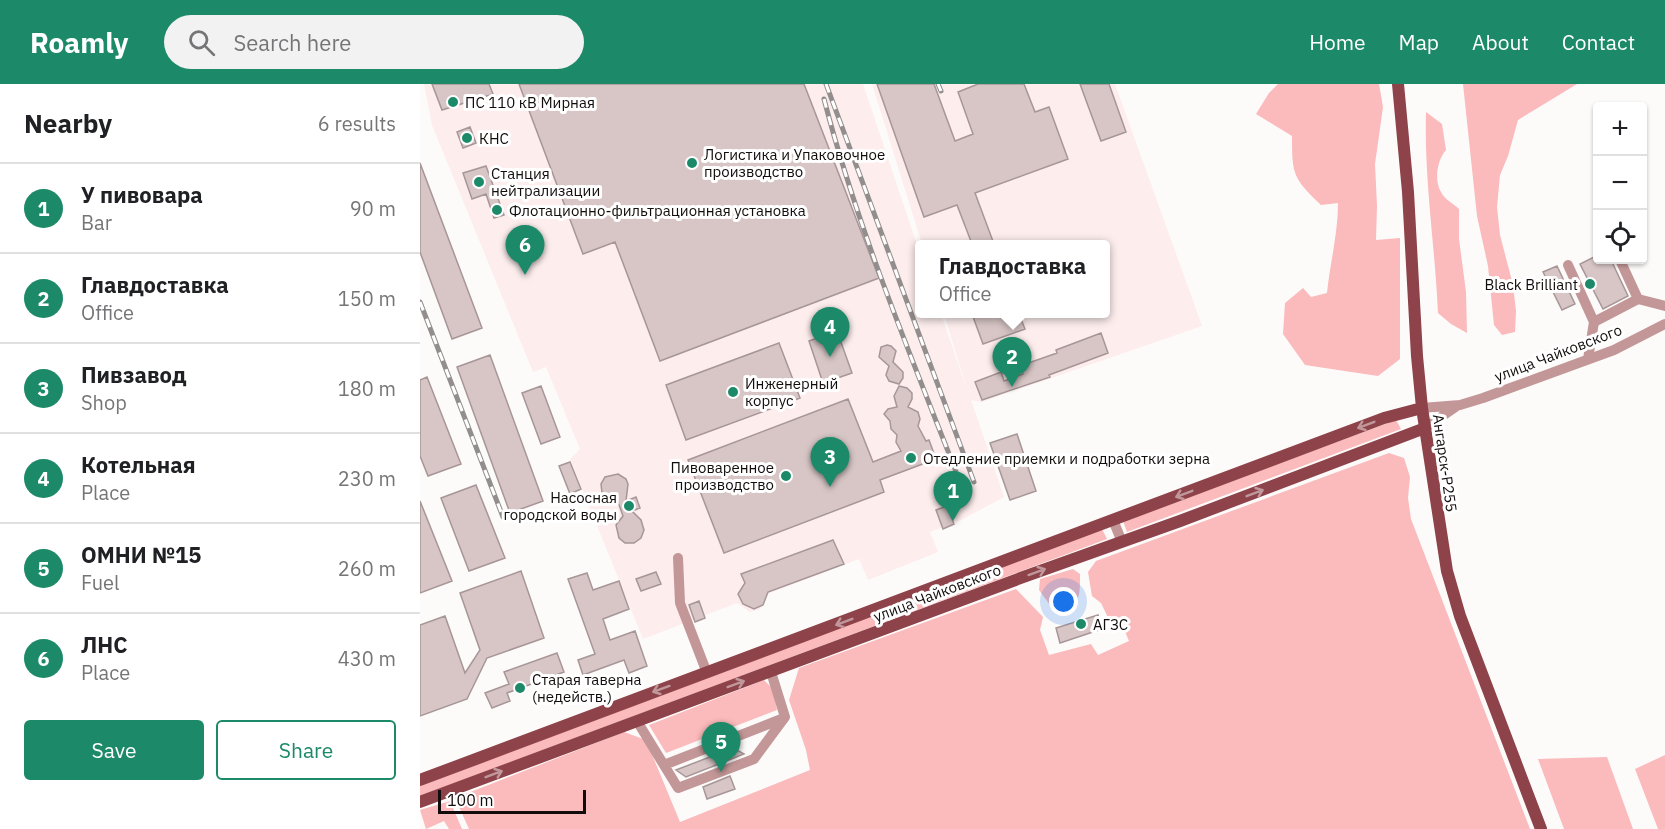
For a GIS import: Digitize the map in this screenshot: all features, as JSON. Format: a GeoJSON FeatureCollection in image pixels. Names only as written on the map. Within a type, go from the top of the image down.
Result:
{"type":"FeatureCollection","features":[{"type":"Feature","properties":{"kind":"main road","name":"Ангарск-Р255"},"geometry":{"type":"LineString","coordinates":[[1398,84],[1408,192],[1422,408],[1445,560],[1460,616],[1541,829]]}},
{"type":"Feature","properties":{"kind":"main road","name":"улица Чайковского"},"geometry":{"type":"LineString","coordinates":[[420,780],[1384,418],[1422,408]]}},
{"type":"Feature","properties":{"kind":"main road","name":"улица Чайковского"},"geometry":{"type":"LineString","coordinates":[[420,802],[1425,428]]}},
{"type":"Feature","properties":{"kind":"street"},"geometry":{"type":"LineString","coordinates":[[1622,264],[1638,299]]}},
{"type":"Feature","properties":{"kind":"street"},"geometry":{"type":"LineString","coordinates":[[1568,265],[1594,322],[1588,359]]}},
{"type":"Feature","properties":{"kind":"street"},"geometry":{"type":"LineString","coordinates":[[1594,322],[1638,299],[1665,306]]}},
{"type":"Feature","properties":{"kind":"street","name":"улица Чайковского"},"geometry":{"type":"LineString","coordinates":[[1422,408],[1460,405],[1483,398],[1614,350],[1665,324]]}},
{"type":"Feature","properties":{"kind":"street","name":"улица Чайковского"},"geometry":{"type":"LineString","coordinates":[[1425,428],[1460,405]]}},
{"type":"Feature","properties":{"kind":"street"},"geometry":{"type":"LineString","coordinates":[[1113,520],[1122,542]]}},
{"type":"Feature","properties":{"kind":"street"},"geometry":{"type":"LineString","coordinates":[[678,558],[680,603],[708,673]]}},
{"type":"Feature","properties":{"kind":"street"},"geometry":{"type":"LineString","coordinates":[[771,672],[785,717]]}},
{"type":"Feature","properties":{"kind":"street"},"geometry":{"type":"LineString","coordinates":[[664,765],[785,717]]}},
{"type":"Feature","properties":{"kind":"street"},"geometry":{"type":"LineString","coordinates":[[637,721],[678,788],[754,759],[785,717]]}},
{"type":"Feature","properties":{"kind":"shaded area"},"geometry":{"type":"Polygon","coordinates":[[[424,84],[863,84],[915,240],[915,318],[942,318],[968,393],[945,318],[1110,318],[1110,240],[921,240],[872,84],[1115,84],[1202,326],[982,402],[971,400],[1004,497],[961,520],[930,532],[938,552],[868,580],[859,559],[767,594],[760,609],[750,612],[737,603],[643,639],[570,459],[580,449],[546,367],[533,372],[432,125],[424,84]]]}},
{"type":"Feature","properties":{"kind":"shaded area"},"geometry":{"type":"Polygon","coordinates":[[[1278,84],[1379,84],[1383,107],[1375,164],[1376,240],[1400,238],[1400,359],[1378,376],[1305,365],[1283,334],[1285,303],[1303,288],[1311,297],[1327,293],[1338,203],[1321,205],[1305,188],[1294,168],[1292,136],[1256,114],[1269,93],[1278,84]]]}},
{"type":"Feature","properties":{"kind":"shaded area"},"geometry":{"type":"Polygon","coordinates":[[[1463,84],[1577,84],[1518,120],[1500,175],[1497,207],[1500,235],[1513,285],[1516,311],[1515,332],[1502,335],[1494,325],[1488,266],[1477,216],[1463,84]]]}},
{"type":"Feature","properties":{"kind":"shaded area"},"geometry":{"type":"Polygon","coordinates":[[[1426,112],[1442,124],[1446,150],[1439,165],[1437,177],[1439,187],[1442,195],[1459,209],[1459,239],[1466,292],[1467,333],[1438,313],[1427,162],[1426,112]]]}},
{"type":"Feature","properties":{"kind":"shaded area"},"geometry":{"type":"Polygon","coordinates":[[[1396,420],[1401,429],[1127,532],[1123,521],[1396,420]]]}},
{"type":"Feature","properties":{"kind":"shaded area"},"geometry":{"type":"Polygon","coordinates":[[[1389,453],[1404,458],[1410,477],[1408,498],[1411,519],[1530,829],[469,829],[455,798],[624,732],[646,740],[680,822],[810,770],[806,750],[789,700],[799,668],[1016,589],[1043,617],[1040,630],[1049,655],[1091,644],[1098,655],[1129,641],[1123,627],[1113,628],[1101,603],[1092,596],[1088,572],[1096,561],[1389,453]]]}},
{"type":"Feature","properties":{"kind":"shaded area"},"geometry":{"type":"Polygon","coordinates":[[[1102,529],[1107,539],[420,796],[420,785],[1102,529]]]}},
{"type":"Feature","properties":{"kind":"shaded area"},"geometry":{"type":"Polygon","coordinates":[[[1073,569],[1080,574],[1078,598],[1073,606],[1062,613],[1050,605],[1039,590],[1040,579],[1073,569]]]}},
{"type":"Feature","properties":{"kind":"shaded area"},"geometry":{"type":"Polygon","coordinates":[[[764,680],[773,689],[777,710],[666,753],[649,725],[764,680]]]}},
{"type":"Feature","properties":{"kind":"shaded area"},"geometry":{"type":"Polygon","coordinates":[[[1665,755],[1665,829],[1658,829],[1635,769],[1665,755]]]}},
{"type":"Feature","properties":{"kind":"shaded area"},"geometry":{"type":"Polygon","coordinates":[[[1607,757],[1633,829],[1564,829],[1538,759],[1607,757]]]}},
{"type":"Feature","properties":{"kind":"shaded area"},"geometry":{"type":"Polygon","coordinates":[[[450,801],[462,829],[449,829],[444,821],[426,829],[420,810],[450,801]]]}},
{"type":"Feature","properties":{"kind":"building","name":"ПС 110 кВ Мирная"},"geometry":{"type":"Polygon","coordinates":[[[432,84],[489,84],[493,94],[442,110],[432,84]]]}},
{"type":"Feature","properties":{"kind":"building","name":"Логистика и Упаковочное производство"},"geometry":{"type":"Polygon","coordinates":[[[519,84],[804,84],[879,278],[660,361],[615,242],[583,254],[519,84]]]}},
{"type":"Feature","properties":{"kind":"building"},"geometry":{"type":"Polygon","coordinates":[[[877,84],[934,84],[955,141],[973,134],[958,92],[978,84],[1024,84],[1035,112],[1049,107],[1068,159],[975,193],[993,240],[970,240],[957,205],[924,217],[877,84]]]}},
{"type":"Feature","properties":{"kind":"building"},"geometry":{"type":"Polygon","coordinates":[[[1080,84],[1109,84],[1126,132],[1101,141],[1080,84]]]}},
{"type":"Feature","properties":{"kind":"building","name":"КНС"},"geometry":{"type":"Polygon","coordinates":[[[470,127],[476,143],[463,148],[457,132],[470,127]]]}},
{"type":"Feature","properties":{"kind":"building"},"geometry":{"type":"Polygon","coordinates":[[[420,163],[482,328],[452,339],[420,252],[420,163]]]}},
{"type":"Feature","properties":{"kind":"building","name":"Станция нейтрализации"},"geometry":{"type":"Polygon","coordinates":[[[486,166],[504,215],[494,218],[486,194],[472,199],[463,173],[486,166]]]}},
{"type":"Feature","properties":{"kind":"building"},"geometry":{"type":"Polygon","coordinates":[[[1593,258],[1593,264],[1613,264],[1628,296],[1603,309],[1580,264],[1593,258]]]}},
{"type":"Feature","properties":{"kind":"building"},"geometry":{"type":"Polygon","coordinates":[[[1557,266],[1575,304],[1562,310],[1543,272],[1557,266]]]}},
{"type":"Feature","properties":{"kind":"building"},"geometry":{"type":"Polygon","coordinates":[[[973,318],[1021,318],[1025,329],[983,344],[973,318]]]}},
{"type":"Feature","properties":{"kind":"building"},"geometry":{"type":"Polygon","coordinates":[[[837,331],[852,373],[823,383],[809,341],[837,331]]]}},
{"type":"Feature","properties":{"kind":"building"},"geometry":{"type":"Polygon","coordinates":[[[1101,333],[1108,353],[1049,375],[1050,377],[982,400],[975,382],[1001,372],[1004,381],[1023,374],[1020,366],[1057,353],[1056,350],[1101,333]]]}},
{"type":"Feature","properties":{"kind":"building","name":"Инженерный корпус"},"geometry":{"type":"Polygon","coordinates":[[[779,343],[800,398],[686,440],[666,385],[779,343]]]}},
{"type":"Feature","properties":{"kind":"building"},"geometry":{"type":"Polygon","coordinates":[[[887,345],[896,351],[893,362],[903,372],[903,378],[899,384],[889,381],[886,375],[889,366],[879,357],[881,347],[887,345]]]}},
{"type":"Feature","properties":{"kind":"building"},"geometry":{"type":"Polygon","coordinates":[[[490,355],[543,501],[510,513],[457,367],[490,355]]]}},
{"type":"Feature","properties":{"kind":"building"},"geometry":{"type":"Polygon","coordinates":[[[427,377],[461,464],[428,476],[420,456],[420,380],[427,377]]]}},
{"type":"Feature","properties":{"kind":"building"},"geometry":{"type":"Polygon","coordinates":[[[541,386],[560,437],[541,444],[522,393],[541,386]]]}},
{"type":"Feature","properties":{"kind":"building","name":"Пивоваренное производство"},"geometry":{"type":"Polygon","coordinates":[[[899,386],[907,388],[912,393],[908,407],[918,412],[920,419],[918,426],[926,441],[929,440],[936,459],[880,480],[884,492],[724,553],[688,460],[848,399],[873,462],[901,451],[896,442],[897,435],[891,429],[890,421],[884,414],[888,409],[897,407],[894,396],[899,386]]]}},
{"type":"Feature","properties":{"kind":"building"},"geometry":{"type":"Polygon","coordinates":[[[1017,434],[1036,491],[1010,500],[990,443],[1017,434]]]}},
{"type":"Feature","properties":{"kind":"building"},"geometry":{"type":"Polygon","coordinates":[[[570,462],[581,489],[570,494],[559,466],[570,462]]]}},
{"type":"Feature","properties":{"kind":"building"},"geometry":{"type":"Polygon","coordinates":[[[618,474],[626,479],[628,484],[626,501],[636,497],[640,508],[632,511],[641,520],[644,530],[641,538],[634,543],[625,543],[619,538],[616,525],[623,516],[618,502],[606,499],[602,493],[601,484],[605,477],[618,474]]]}},
{"type":"Feature","properties":{"kind":"building"},"geometry":{"type":"Polygon","coordinates":[[[476,485],[505,558],[469,571],[441,498],[476,485]]]}},
{"type":"Feature","properties":{"kind":"building"},"geometry":{"type":"Polygon","coordinates":[[[420,501],[452,581],[420,593],[420,501]]]}},
{"type":"Feature","properties":{"kind":"building"},"geometry":{"type":"Polygon","coordinates":[[[947,506],[954,524],[943,529],[936,510],[947,506]]]}},
{"type":"Feature","properties":{"kind":"building"},"geometry":{"type":"Polygon","coordinates":[[[833,540],[844,564],[768,592],[763,605],[754,609],[743,604],[738,594],[745,583],[741,574],[833,540]]]}},
{"type":"Feature","properties":{"kind":"building"},"geometry":{"type":"Polygon","coordinates":[[[521,571],[544,638],[487,658],[467,699],[420,716],[420,625],[445,616],[465,673],[480,650],[460,593],[521,571]]]}},
{"type":"Feature","properties":{"kind":"building"},"geometry":{"type":"Polygon","coordinates":[[[656,572],[661,584],[641,591],[636,579],[656,572]]]}},
{"type":"Feature","properties":{"kind":"building"},"geometry":{"type":"Polygon","coordinates":[[[587,573],[593,590],[619,581],[629,609],[603,619],[610,640],[635,631],[647,666],[629,673],[624,660],[583,675],[578,660],[595,654],[568,579],[587,573]]]}},
{"type":"Feature","properties":{"kind":"building"},"geometry":{"type":"Polygon","coordinates":[[[699,601],[705,618],[695,622],[689,605],[699,601]]]}},
{"type":"Feature","properties":{"kind":"building"},"geometry":{"type":"Polygon","coordinates":[[[1098,615],[1102,629],[1060,643],[1056,628],[1098,615]]]}},
{"type":"Feature","properties":{"kind":"building"},"geometry":{"type":"Polygon","coordinates":[[[557,653],[564,672],[507,693],[510,701],[492,708],[485,693],[509,684],[504,672],[557,653]]]}},
{"type":"Feature","properties":{"kind":"building"},"geometry":{"type":"Polygon","coordinates":[[[733,748],[744,754],[686,777],[676,770],[733,748]]]}},
{"type":"Feature","properties":{"kind":"building"},"geometry":{"type":"Polygon","coordinates":[[[730,776],[735,789],[707,799],[703,787],[730,776]]]}},
{"type":"Feature","properties":{"kind":"railway"},"geometry":{"type":"LineString","coordinates":[[826,84],[974,482]]}},
{"type":"Feature","properties":{"kind":"railway"},"geometry":{"type":"LineString","coordinates":[[938,84],[941,91]]}},
{"type":"Feature","properties":{"kind":"railway"},"geometry":{"type":"LineString","coordinates":[[824,99],[869,245],[960,482]]}},
{"type":"Feature","properties":{"kind":"railway"},"geometry":{"type":"LineString","coordinates":[[420,302],[503,517]]}},
{"type":"Feature","properties":{"kind":"place","name":"ПС 110 кВ Мирная"},"geometry":{"type":"Point","coordinates":[453,102]}},
{"type":"Feature","properties":{"kind":"place","name":"КНС"},"geometry":{"type":"Point","coordinates":[467,138]}},
{"type":"Feature","properties":{"kind":"place","name":"Логистика и Упаковочное производство"},"geometry":{"type":"Point","coordinates":[692,163]}},
{"type":"Feature","properties":{"kind":"place","name":"Станция нейтрализации"},"geometry":{"type":"Point","coordinates":[479,182]}},
{"type":"Feature","properties":{"kind":"place","name":"Флотационно-фильтрационная установка"},"geometry":{"type":"Point","coordinates":[497,210]}},
{"type":"Feature","properties":{"kind":"place","name":"ЛНС"},"geometry":{"type":"Point","coordinates":[525,275]}},
{"type":"Feature","properties":{"kind":"place","name":"Black Brilliant"},"geometry":{"type":"Point","coordinates":[1590,284]}},
{"type":"Feature","properties":{"kind":"place","name":"Котельная"},"geometry":{"type":"Point","coordinates":[830,357]}},
{"type":"Feature","properties":{"kind":"place","name":"Главдоставка"},"geometry":{"type":"Point","coordinates":[1012,387]}},
{"type":"Feature","properties":{"kind":"place","name":"Инженерный корпус"},"geometry":{"type":"Point","coordinates":[733,392]}},
{"type":"Feature","properties":{"kind":"place","name":"Отедление приемки и подработки зерна"},"geometry":{"type":"Point","coordinates":[911,458]}},
{"type":"Feature","properties":{"kind":"place","name":"Пивоваренное производство"},"geometry":{"type":"Point","coordinates":[786,476]}},
{"type":"Feature","properties":{"kind":"place","name":"Пивзавод"},"geometry":{"type":"Point","coordinates":[830,487]}},
{"type":"Feature","properties":{"kind":"place","name":"Насосная городской воды"},"geometry":{"type":"Point","coordinates":[629,506]}},
{"type":"Feature","properties":{"kind":"place","name":"У пивовара"},"geometry":{"type":"Point","coordinates":[953,521]}},
{"type":"Feature","properties":{"kind":"place","name":"АГЗС"},"geometry":{"type":"Point","coordinates":[1081,624]}},
{"type":"Feature","properties":{"kind":"place","name":"Старая таверна (недейств.)"},"geometry":{"type":"Point","coordinates":[520,688]}},
{"type":"Feature","properties":{"kind":"place","name":"ОМНИ №15"},"geometry":{"type":"Point","coordinates":[721,772]}}]}
